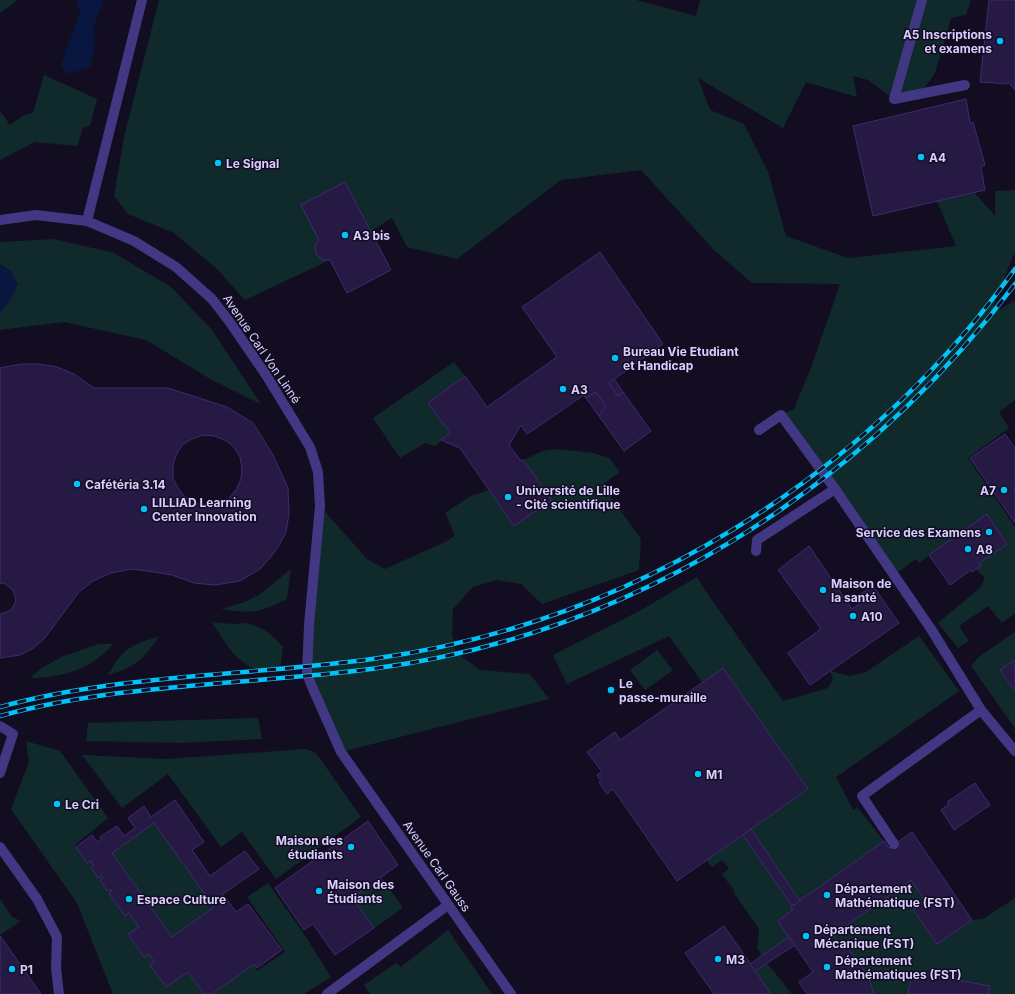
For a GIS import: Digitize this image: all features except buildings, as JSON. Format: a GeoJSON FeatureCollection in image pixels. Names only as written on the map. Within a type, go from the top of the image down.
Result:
{"type":"FeatureCollection","features":[{"type":"Feature","properties":{"kind":"street"},"geometry":{"type":"LineString","coordinates":[[87,221],[142,0]]}},
{"type":"Feature","properties":{"kind":"street"},"geometry":{"type":"LineString","coordinates":[[922,0],[894,100],[965,85]]}},
{"type":"Feature","properties":{"kind":"street","name":"Avenue Carl Von Linné"},"geometry":{"type":"LineString","coordinates":[[0,220],[36,215],[87,221],[134,241],[176,267],[212,299],[266,375],[310,446],[318,472],[320,506],[309,625],[307,674],[341,752]]}},
{"type":"Feature","properties":{"kind":"street"},"geometry":{"type":"LineString","coordinates":[[759,430],[781,414],[835,489],[931,629],[981,710],[1015,751]]}},
{"type":"Feature","properties":{"kind":"street"},"geometry":{"type":"LineString","coordinates":[[756,551],[757,540],[835,489]]}},
{"type":"Feature","properties":{"kind":"street"},"geometry":{"type":"LineString","coordinates":[[894,844],[862,796],[981,710]]}},
{"type":"Feature","properties":{"kind":"street"},"geometry":{"type":"LineString","coordinates":[[0,726],[13,734],[0,774]]}},
{"type":"Feature","properties":{"kind":"street","name":"Avenue Carl Gauss"},"geometry":{"type":"LineString","coordinates":[[341,752],[511,994]]}},
{"type":"Feature","properties":{"kind":"street"},"geometry":{"type":"LineString","coordinates":[[0,847],[37,899],[57,937],[56,968],[59,994]]}},
{"type":"Feature","properties":{"kind":"street"},"geometry":{"type":"LineString","coordinates":[[327,994],[448,905]]}},
{"type":"Feature","properties":{"kind":"green space"},"geometry":{"type":"Polygon","coordinates":[[[0,0],[16,0],[0,13],[0,0]]]}},
{"type":"Feature","properties":{"kind":"green space"},"geometry":{"type":"Polygon","coordinates":[[[159,0],[636,0],[696,16],[700,0],[971,0],[966,15],[951,18],[935,73],[917,98],[894,99],[868,80],[853,76],[857,97],[806,82],[783,128],[698,78],[710,110],[744,124],[768,172],[786,236],[848,258],[956,246],[937,201],[974,192],[995,216],[995,191],[1015,190],[1015,253],[991,315],[1015,300],[1015,400],[999,412],[1009,428],[968,458],[1015,527],[1015,613],[1002,623],[988,606],[959,626],[969,641],[958,648],[938,623],[980,588],[985,578],[976,569],[980,566],[979,563],[1007,544],[987,515],[919,563],[916,559],[894,575],[781,415],[794,409],[811,368],[840,284],[752,283],[714,250],[641,170],[561,180],[457,259],[407,247],[392,218],[371,231],[345,182],[316,248],[319,257],[325,260],[330,260],[245,300],[216,268],[174,233],[128,214],[114,196],[124,137],[159,0]]]}},
{"type":"Feature","properties":{"kind":"green space"},"geometry":{"type":"Polygon","coordinates":[[[44,75],[97,99],[90,126],[83,128],[77,146],[35,142],[0,160],[0,111],[10,125],[24,115],[33,113],[44,75]]]}},
{"type":"Feature","properties":{"kind":"green space"},"geometry":{"type":"Polygon","coordinates":[[[54,239],[114,253],[171,287],[212,330],[261,404],[212,380],[146,340],[64,322],[0,330],[0,242],[54,239]]]}},
{"type":"Feature","properties":{"kind":"green space"},"geometry":{"type":"Polygon","coordinates":[[[454,362],[465,376],[428,403],[450,433],[435,446],[425,443],[400,458],[373,418],[454,362]]]}},
{"type":"Feature","properties":{"kind":"green space"},"geometry":{"type":"Polygon","coordinates":[[[557,449],[593,453],[609,458],[620,472],[602,485],[641,539],[639,570],[542,604],[521,584],[497,580],[473,587],[453,609],[452,634],[456,652],[480,670],[530,674],[549,699],[341,752],[313,689],[309,625],[320,506],[367,559],[385,569],[447,541],[455,535],[445,513],[471,496],[489,490],[552,500],[523,460],[543,451],[557,449]]]}},
{"type":"Feature","properties":{"kind":"green space"},"geometry":{"type":"Polygon","coordinates":[[[291,569],[287,599],[262,610],[240,612],[221,609],[242,603],[259,595],[291,569]]]}},
{"type":"Feature","properties":{"kind":"green space"},"geometry":{"type":"Polygon","coordinates":[[[697,577],[783,701],[828,688],[833,680],[830,671],[850,676],[866,672],[919,636],[959,691],[836,777],[853,810],[857,807],[884,841],[800,901],[751,829],[808,789],[723,668],[702,682],[669,636],[567,684],[553,655],[641,610],[697,577]]]}},
{"type":"Feature","properties":{"kind":"green space"},"geometry":{"type":"Polygon","coordinates":[[[212,622],[232,624],[248,623],[263,629],[275,638],[283,647],[280,669],[255,669],[241,661],[230,649],[212,622]]]}},
{"type":"Feature","properties":{"kind":"green space"},"geometry":{"type":"Polygon","coordinates":[[[1015,632],[1015,660],[1000,670],[1015,691],[1015,728],[971,666],[980,656],[1015,632]]]}},
{"type":"Feature","properties":{"kind":"green space"},"geometry":{"type":"Polygon","coordinates":[[[159,637],[148,652],[138,662],[132,666],[108,675],[118,659],[128,649],[141,642],[159,637]]]}},
{"type":"Feature","properties":{"kind":"green space"},"geometry":{"type":"Polygon","coordinates":[[[99,644],[113,644],[104,653],[86,666],[65,674],[30,678],[42,668],[61,657],[99,644]]]}},
{"type":"Feature","properties":{"kind":"green space"},"geometry":{"type":"Polygon","coordinates":[[[657,650],[673,670],[645,690],[630,670],[657,650]]]}},
{"type":"Feature","properties":{"kind":"green space"},"geometry":{"type":"Polygon","coordinates":[[[258,718],[262,739],[181,743],[86,741],[88,723],[258,718]]]}},
{"type":"Feature","properties":{"kind":"green space"},"geometry":{"type":"Polygon","coordinates":[[[26,741],[60,751],[108,818],[75,845],[87,863],[90,861],[94,865],[91,867],[98,877],[101,876],[103,878],[100,880],[107,891],[110,889],[112,891],[109,893],[125,916],[129,913],[139,927],[128,935],[144,957],[149,954],[154,962],[150,965],[166,987],[188,972],[204,994],[113,994],[77,903],[11,809],[29,762],[26,741]]]}},
{"type":"Feature","properties":{"kind":"green space"},"geometry":{"type":"Polygon","coordinates":[[[305,749],[316,753],[361,817],[276,879],[242,832],[221,847],[168,774],[122,808],[82,755],[167,759],[305,749]]]}},
{"type":"Feature","properties":{"kind":"green space"},"geometry":{"type":"Polygon","coordinates":[[[154,823],[214,907],[172,937],[112,853],[154,823]]]}},
{"type":"Feature","properties":{"kind":"green space"},"geometry":{"type":"Polygon","coordinates":[[[743,835],[792,906],[791,907],[793,910],[789,937],[762,956],[757,948],[759,929],[722,874],[729,868],[722,860],[712,867],[706,860],[743,835]]]}},
{"type":"Feature","properties":{"kind":"green space"},"geometry":{"type":"Polygon","coordinates":[[[381,877],[403,908],[374,928],[352,898],[381,877]]]}},
{"type":"Feature","properties":{"kind":"green space"},"geometry":{"type":"Polygon","coordinates":[[[911,880],[925,900],[913,909],[937,944],[972,920],[983,919],[1015,898],[1015,994],[988,994],[989,986],[912,972],[908,994],[874,994],[868,976],[848,948],[844,950],[833,935],[911,880]]]}},
{"type":"Feature","properties":{"kind":"green space"},"geometry":{"type":"Polygon","coordinates":[[[268,883],[302,931],[331,977],[304,994],[212,994],[254,964],[257,968],[255,972],[285,952],[247,897],[268,883]]]}},
{"type":"Feature","properties":{"kind":"green space"},"geometry":{"type":"Polygon","coordinates":[[[0,899],[12,917],[21,921],[0,935],[0,899]]]}},
{"type":"Feature","properties":{"kind":"green space"},"geometry":{"type":"Polygon","coordinates":[[[448,930],[492,994],[370,994],[364,985],[396,963],[401,967],[448,930]]]}},
{"type":"Feature","properties":{"kind":"green space"},"geometry":{"type":"Polygon","coordinates":[[[767,963],[792,994],[771,994],[755,971],[767,963]]]}},
{"type":"Feature","properties":{"kind":"water"},"geometry":{"type":"Polygon","coordinates":[[[76,0],[104,0],[94,25],[95,49],[90,67],[67,74],[61,65],[80,12],[76,0]]]}},
{"type":"Feature","properties":{"kind":"water"},"geometry":{"type":"Polygon","coordinates":[[[0,264],[11,271],[18,284],[10,300],[0,313],[0,264]]]}},
{"type":"Feature","properties":{"kind":"railway"},"geometry":{"type":"LineString","coordinates":[[0,707],[46,696],[92,688],[185,677],[325,665],[372,659],[467,641],[559,613],[648,576],[733,530],[813,475],[887,414],[955,345],[1015,269]]}},
{"type":"Feature","properties":{"kind":"railway"},"geometry":{"type":"LineString","coordinates":[[0,716],[46,705],[92,697],[184,686],[371,669],[466,651],[559,624],[647,587],[732,541],[811,488],[885,426],[953,358],[1015,284]]}},
{"type":"Feature","properties":{"kind":"place","name":"A5 Inscriptions et examens"},"geometry":{"type":"Point","coordinates":[1000,41]}},
{"type":"Feature","properties":{"kind":"place","name":"A4"},"geometry":{"type":"Point","coordinates":[921,157]}},
{"type":"Feature","properties":{"kind":"place","name":"Le Signal"},"geometry":{"type":"Point","coordinates":[218,163]}},
{"type":"Feature","properties":{"kind":"place","name":"A3 bis"},"geometry":{"type":"Point","coordinates":[345,235]}},
{"type":"Feature","properties":{"kind":"place","name":"Bureau Vie Etudiant et Handicap"},"geometry":{"type":"Point","coordinates":[615,358]}},
{"type":"Feature","properties":{"kind":"place","name":"A3"},"geometry":{"type":"Point","coordinates":[563,389]}},
{"type":"Feature","properties":{"kind":"place","name":"Cafétéria 3.14"},"geometry":{"type":"Point","coordinates":[77,484]}},
{"type":"Feature","properties":{"kind":"place","name":"A7"},"geometry":{"type":"Point","coordinates":[1004,490]}},
{"type":"Feature","properties":{"kind":"place","name":"Université de Lille ‐ Cité scientifique"},"geometry":{"type":"Point","coordinates":[508,497]}},
{"type":"Feature","properties":{"kind":"place","name":"LILLIAD Learning Center Innovation"},"geometry":{"type":"Point","coordinates":[144,509]}},
{"type":"Feature","properties":{"kind":"place","name":"Service des Examens"},"geometry":{"type":"Point","coordinates":[989,532]}},
{"type":"Feature","properties":{"kind":"place","name":"A8"},"geometry":{"type":"Point","coordinates":[968,549]}},
{"type":"Feature","properties":{"kind":"place","name":"Maison de la santé"},"geometry":{"type":"Point","coordinates":[823,590]}},
{"type":"Feature","properties":{"kind":"place","name":"A10"},"geometry":{"type":"Point","coordinates":[853,616]}},
{"type":"Feature","properties":{"kind":"place","name":"Le passe-muraille"},"geometry":{"type":"Point","coordinates":[611,690]}},
{"type":"Feature","properties":{"kind":"place","name":"M1"},"geometry":{"type":"Point","coordinates":[698,774]}},
{"type":"Feature","properties":{"kind":"place","name":"Le Cri"},"geometry":{"type":"Point","coordinates":[57,804]}},
{"type":"Feature","properties":{"kind":"place","name":"Maison des étudiants"},"geometry":{"type":"Point","coordinates":[351,847]}},
{"type":"Feature","properties":{"kind":"place","name":"Maison des Étudiants"},"geometry":{"type":"Point","coordinates":[319,891]}},
{"type":"Feature","properties":{"kind":"place","name":"Département Mathématique (FST)"},"geometry":{"type":"Point","coordinates":[827,895]}},
{"type":"Feature","properties":{"kind":"place","name":"Espace Culture"},"geometry":{"type":"Point","coordinates":[129,899]}},
{"type":"Feature","properties":{"kind":"place","name":"Département Mécanique (FST)"},"geometry":{"type":"Point","coordinates":[806,936]}},
{"type":"Feature","properties":{"kind":"place","name":"M3"},"geometry":{"type":"Point","coordinates":[718,959]}},
{"type":"Feature","properties":{"kind":"place","name":"Département Mathématiques (FST)"},"geometry":{"type":"Point","coordinates":[827,967]}},
{"type":"Feature","properties":{"kind":"place","name":"P1"},"geometry":{"type":"Point","coordinates":[12,969]}}]}
